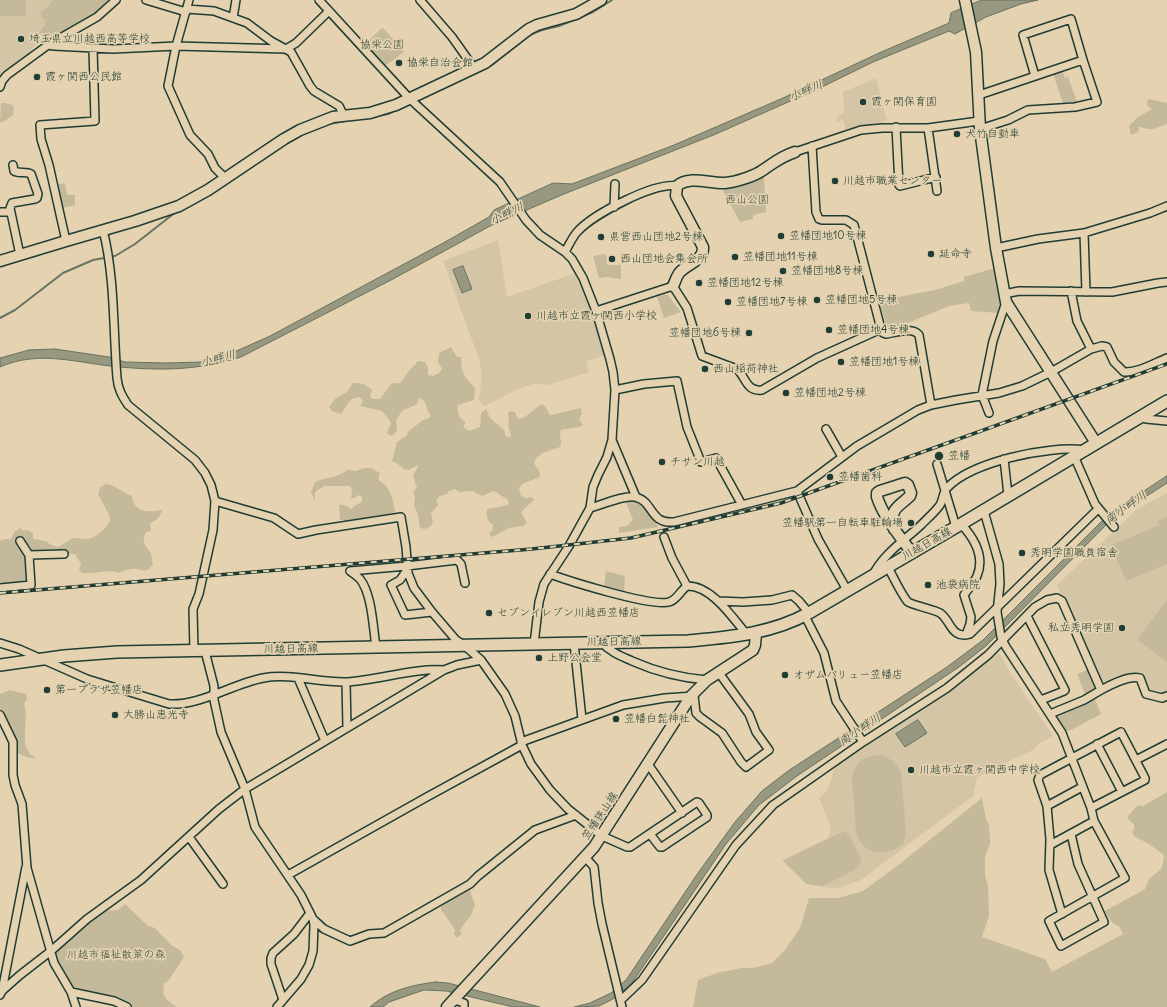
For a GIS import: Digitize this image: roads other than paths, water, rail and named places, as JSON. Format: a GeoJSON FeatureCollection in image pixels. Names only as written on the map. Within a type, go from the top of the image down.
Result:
{"type":"FeatureCollection","features":[{"type":"Feature","properties":{"kind":"main road","name":"川越日高線"},"geometry":{"type":"LineString","coordinates":[[0,665],[84,654],[376,646],[465,646],[688,641],[752,634],[776,628],[807,615],[1167,401]]}},
{"type":"Feature","properties":{"kind":"street"},"geometry":{"type":"LineString","coordinates":[[0,87],[2,81],[7,75],[48,45],[97,17],[116,0]]}},
{"type":"Feature","properties":{"kind":"street"},"geometry":{"type":"LineString","coordinates":[[146,0],[187,10],[214,11],[247,23],[271,41],[291,52],[314,91],[339,106],[344,116]]}},
{"type":"Feature","properties":{"kind":"street"},"geometry":{"type":"LineString","coordinates":[[189,0],[176,46],[168,86],[190,135],[208,154],[215,168],[225,178]]}},
{"type":"Feature","properties":{"kind":"street"},"geometry":{"type":"LineString","coordinates":[[233,18],[236,0]]}},
{"type":"Feature","properties":{"kind":"street"},"geometry":{"type":"LineString","coordinates":[[319,0],[409,98],[494,175],[525,219],[540,235],[566,252],[577,266],[596,311],[610,359],[615,390],[612,440],[608,457],[593,487],[590,508],[569,546],[544,584],[539,602],[534,644]]}},
{"type":"Feature","properties":{"kind":"street"},"geometry":{"type":"LineString","coordinates":[[420,0],[452,37],[474,68]]}},
{"type":"Feature","properties":{"kind":"street"},"geometry":{"type":"LineString","coordinates":[[0,261],[135,221],[179,206],[296,132],[325,120],[386,109],[493,58],[518,36],[529,29],[576,14],[600,0]]}},
{"type":"Feature","properties":{"kind":"street"},"geometry":{"type":"LineString","coordinates":[[965,1],[976,52],[979,95],[979,125],[996,248],[1005,298],[1096,443]]}},
{"type":"Feature","properties":{"kind":"street"},"geometry":{"type":"LineString","coordinates":[[48,45],[126,49],[176,46],[286,49],[296,43],[329,11]]}},
{"type":"Feature","properties":{"kind":"street"},"geometry":{"type":"LineString","coordinates":[[566,252],[576,233],[584,225],[614,207],[667,185],[677,186],[684,182],[690,181],[725,183],[741,179],[759,173],[780,158],[862,130],[979,125],[1008,120],[1028,110],[1075,107],[1097,102],[1070,19],[1023,35],[1035,76]]}},
{"type":"Feature","properties":{"kind":"street"},"geometry":{"type":"LineString","coordinates":[[66,241],[49,165],[41,139],[40,125],[95,121],[93,48]]}},
{"type":"Feature","properties":{"kind":"street"},"geometry":{"type":"LineString","coordinates":[[979,95],[1083,60]]}},
{"type":"Feature","properties":{"kind":"street"},"geometry":{"type":"LineString","coordinates":[[896,128],[900,186],[936,177]]}},
{"type":"Feature","properties":{"kind":"street"},"geometry":{"type":"LineString","coordinates":[[928,128],[938,191]]}},
{"type":"Feature","properties":{"kind":"street"},"geometry":{"type":"LineString","coordinates":[[812,146],[816,212],[822,220],[846,220],[854,225],[883,333],[886,334],[911,330],[917,332],[919,335],[931,405]]}},
{"type":"Feature","properties":{"kind":"street"},"geometry":{"type":"LineString","coordinates":[[12,165],[14,171],[18,173],[27,172],[31,174],[38,197],[35,199],[12,203],[10,208],[20,255]]}},
{"type":"Feature","properties":{"kind":"street"},"geometry":{"type":"LineString","coordinates":[[614,207],[615,184]]}},
{"type":"Feature","properties":{"kind":"street"},"geometry":{"type":"LineString","coordinates":[[596,311],[673,286],[680,272],[700,258],[703,252],[703,246],[676,196],[677,186]]}},
{"type":"Feature","properties":{"kind":"street"},"geometry":{"type":"LineString","coordinates":[[996,248],[1038,239],[1084,233],[1136,218],[1167,206]]}},
{"type":"Feature","properties":{"kind":"street"},"geometry":{"type":"LineString","coordinates":[[0,212],[10,212]]}},
{"type":"Feature","properties":{"kind":"street"},"geometry":{"type":"LineString","coordinates":[[103,230],[108,248],[110,268],[118,387],[128,405],[195,460],[205,473],[215,501],[211,541],[199,594],[193,609],[200,651],[215,693],[214,700],[221,732],[245,788],[255,827],[302,895],[311,916],[315,932],[312,958],[301,979],[277,1007]]}},
{"type":"Feature","properties":{"kind":"street"},"geometry":{"type":"LineString","coordinates":[[1084,233],[1086,292]]}},
{"type":"Feature","properties":{"kind":"street"},"geometry":{"type":"LineString","coordinates":[[989,413],[982,395],[993,341],[1005,298],[1019,291],[1112,292],[1167,282]]}},
{"type":"Feature","properties":{"kind":"street"},"geometry":{"type":"LineString","coordinates":[[673,286],[687,308],[702,356],[737,369],[750,388],[757,390],[762,390],[817,358],[881,329]]}},
{"type":"Feature","properties":{"kind":"street"},"geometry":{"type":"LineString","coordinates":[[1071,291],[1077,321],[1091,349]]}},
{"type":"Feature","properties":{"kind":"street"},"geometry":{"type":"LineString","coordinates":[[612,440],[636,497],[649,507],[658,519],[662,522],[668,523],[798,491],[857,446],[918,410],[931,405],[987,395],[1022,386],[1051,372],[1091,349],[1102,346],[1107,347],[1114,362],[1124,372],[1138,370],[1167,358]]}},
{"type":"Feature","properties":{"kind":"street"},"geometry":{"type":"LineString","coordinates":[[615,390],[644,384],[677,381],[685,420],[701,462],[715,454],[742,505]]}},
{"type":"Feature","properties":{"kind":"street"},"geometry":{"type":"LineString","coordinates":[[1142,416],[1146,419],[1167,421]]}},
{"type":"Feature","properties":{"kind":"street"},"geometry":{"type":"LineString","coordinates":[[826,429],[842,457]]}},
{"type":"Feature","properties":{"kind":"street"},"geometry":{"type":"LineString","coordinates":[[872,576],[878,566],[940,505],[945,490],[957,479],[982,467],[1004,459],[1060,449],[1085,450]]}},
{"type":"Feature","properties":{"kind":"street"},"geometry":{"type":"LineString","coordinates":[[1074,456],[1094,504],[1114,527]]}},
{"type":"Feature","properties":{"kind":"street"},"geometry":{"type":"LineString","coordinates":[[1004,459],[1008,495]]}},
{"type":"Feature","properties":{"kind":"street"},"geometry":{"type":"LineString","coordinates":[[937,464],[959,526],[972,538],[977,547],[979,567],[977,577],[964,595],[971,616],[966,635]]}},
{"type":"Feature","properties":{"kind":"street"},"geometry":{"type":"LineString","coordinates":[[894,528],[892,516],[893,512],[910,496],[911,493],[908,485],[905,483],[880,491],[877,493],[877,497],[894,528],[912,553]]}},
{"type":"Feature","properties":{"kind":"street"},"geometry":{"type":"LineString","coordinates":[[798,491],[818,539],[847,590]]}},
{"type":"Feature","properties":{"kind":"street"},"geometry":{"type":"LineString","coordinates":[[590,508],[624,498],[636,497]]}},
{"type":"Feature","properties":{"kind":"street"},"geometry":{"type":"LineString","coordinates":[[215,501],[274,518],[298,534],[400,517],[406,547],[407,568],[414,588],[456,640],[481,660],[505,694],[515,716],[521,743],[531,764],[550,790],[576,816],[602,836],[626,847],[630,847],[697,802],[699,802],[708,815],[662,848],[650,834]]}},
{"type":"Feature","properties":{"kind":"street"},"geometry":{"type":"LineString","coordinates":[[888,567],[908,602],[941,614],[953,630],[959,635],[970,634],[997,610],[1098,509]]}},
{"type":"Feature","properties":{"kind":"street"},"geometry":{"type":"LineString","coordinates":[[984,511],[999,564],[1000,584],[997,610],[1002,639],[1065,740],[1091,808],[1094,821],[1125,878],[1092,897],[1048,922],[1061,946],[1104,922],[1092,897],[1078,864],[1071,834]]}},
{"type":"Feature","properties":{"kind":"street"},"geometry":{"type":"LineString","coordinates":[[664,537],[687,586]]}},
{"type":"Feature","properties":{"kind":"street"},"geometry":{"type":"LineString","coordinates":[[0,588],[31,585],[29,555],[20,541]]}},
{"type":"Feature","properties":{"kind":"street"},"geometry":{"type":"LineString","coordinates":[[29,555],[64,554]]}},
{"type":"Feature","properties":{"kind":"street"},"geometry":{"type":"LineString","coordinates":[[376,646],[372,615],[367,593],[360,579],[350,571],[407,568],[457,560],[462,564],[465,583]]}},
{"type":"Feature","properties":{"kind":"street"},"geometry":{"type":"LineString","coordinates":[[407,568],[400,580],[391,585],[405,615],[432,612]]}},
{"type":"Feature","properties":{"kind":"street"},"geometry":{"type":"LineString","coordinates":[[550,574],[566,580],[632,598],[662,604],[675,599],[687,586]]}},
{"type":"Feature","properties":{"kind":"street"},"geometry":{"type":"LineString","coordinates":[[687,586],[698,587],[708,592],[752,634]]}},
{"type":"Feature","properties":{"kind":"street"},"geometry":{"type":"LineString","coordinates":[[718,601],[743,602],[772,600],[792,595],[800,601],[824,653],[836,701],[862,741]]}},
{"type":"Feature","properties":{"kind":"street"},"geometry":{"type":"LineString","coordinates":[[621,1001],[642,980],[736,845],[773,805],[862,741],[947,688],[976,666],[1035,607],[1047,600],[1057,598],[1062,601],[1100,690]]}},
{"type":"Feature","properties":{"kind":"street"},"geometry":{"type":"LineString","coordinates":[[1027,616],[1065,690],[1041,700]]}},
{"type":"Feature","properties":{"kind":"street","name":"笠幡狭山線"},"geometry":{"type":"LineString","coordinates":[[452,1001],[586,857],[602,836],[692,696],[707,680],[753,650],[756,645],[752,634]]}},
{"type":"Feature","properties":{"kind":"street"},"geometry":{"type":"LineString","coordinates":[[601,642],[607,649],[615,654],[654,670],[686,678],[707,680]]}},
{"type":"Feature","properties":{"kind":"street"},"geometry":{"type":"LineString","coordinates":[[0,643],[19,649],[87,679],[169,704],[184,703],[261,678],[278,676],[346,682],[428,670],[444,670]]}},
{"type":"Feature","properties":{"kind":"street"},"geometry":{"type":"LineString","coordinates":[[574,643],[582,718]]}},
{"type":"Feature","properties":{"kind":"street"},"geometry":{"type":"LineString","coordinates":[[1,993],[35,962],[51,951],[87,919],[141,880],[219,809],[245,788],[444,670],[457,665],[481,660]]}},
{"type":"Feature","properties":{"kind":"street"},"geometry":{"type":"LineString","coordinates":[[288,875],[521,743],[573,724],[582,718],[623,705],[665,698],[694,696],[696,713],[722,732],[746,767],[769,750],[756,732],[749,714],[719,673]]}},
{"type":"Feature","properties":{"kind":"street"},"geometry":{"type":"LineString","coordinates":[[1050,714],[1084,700],[1112,684],[1138,677],[1140,678],[1146,694],[1162,698],[1167,696]]}},
{"type":"Feature","properties":{"kind":"street"},"geometry":{"type":"LineString","coordinates":[[298,678],[325,741]]}},
{"type":"Feature","properties":{"kind":"street"},"geometry":{"type":"LineString","coordinates":[[346,682],[347,728]]}},
{"type":"Feature","properties":{"kind":"street"},"geometry":{"type":"LineString","coordinates":[[0,715],[13,742],[13,775],[22,804],[27,863],[54,963],[71,992],[76,1007]]}},
{"type":"Feature","properties":{"kind":"street"},"geometry":{"type":"LineString","coordinates":[[1062,914],[1049,870],[1050,845],[1047,806],[1038,780],[1040,775],[1121,732],[1145,780],[1091,808]]}},
{"type":"Feature","properties":{"kind":"street"},"geometry":{"type":"LineString","coordinates":[[1097,744],[1122,792]]}},
{"type":"Feature","properties":{"kind":"street"},"geometry":{"type":"LineString","coordinates":[[1136,760],[1167,744]]}},
{"type":"Feature","properties":{"kind":"street"},"geometry":{"type":"LineString","coordinates":[[648,764],[682,813]]}},
{"type":"Feature","properties":{"kind":"street"},"geometry":{"type":"LineString","coordinates":[[1047,806],[1082,787]]}},
{"type":"Feature","properties":{"kind":"street"},"geometry":{"type":"LineString","coordinates":[[311,916],[324,929],[350,941],[369,934],[384,933],[470,884],[535,830],[576,816]]}},
{"type":"Feature","properties":{"kind":"street"},"geometry":{"type":"LineString","coordinates":[[1050,845],[1094,821]]}},
{"type":"Feature","properties":{"kind":"street"},"geometry":{"type":"LineString","coordinates":[[189,837],[223,884]]}},
{"type":"Feature","properties":{"kind":"street"},"geometry":{"type":"LineString","coordinates":[[586,857],[594,867],[599,910],[621,1001]]}},
{"type":"Feature","properties":{"kind":"street"},"geometry":{"type":"LineString","coordinates":[[1,993],[27,863]]}},
{"type":"Feature","properties":{"kind":"street"},"geometry":{"type":"LineString","coordinates":[[283,1000],[271,964],[271,958],[273,953],[311,916]]}},
{"type":"Feature","properties":{"kind":"street"},"geometry":{"type":"LineString","coordinates":[[71,992],[114,1001],[127,1007]]}},
{"type":"Feature","properties":{"kind":"street"},"geometry":{"type":"LineString","coordinates":[[452,1001],[464,1003],[464,1007]]}},
{"type":"Feature","properties":{"kind":"water","name":"小畔川"},"geometry":{"type":"Polygon","coordinates":[[[982,0],[1038,0],[1021,4],[986,17],[955,34],[949,31],[873,62],[822,87],[716,134],[564,194],[492,225],[393,279],[241,357],[211,365],[167,369],[120,367],[45,358],[15,362],[0,367],[0,358],[29,350],[55,349],[109,357],[125,362],[166,363],[201,362],[232,353],[270,336],[445,242],[489,217],[494,210],[553,183],[572,184],[674,145],[783,98],[879,53],[949,23],[951,13],[982,0]]]}},
{"type":"Feature","properties":{"kind":"water"},"geometry":{"type":"Polygon","coordinates":[[[463,266],[472,289],[462,293],[453,270],[463,266]]]}},
{"type":"Feature","properties":{"kind":"water","name":"南小畔川"},"geometry":{"type":"Polygon","coordinates":[[[1167,476],[1167,483],[1114,517],[986,646],[959,667],[797,776],[759,805],[726,844],[632,983],[613,999],[599,1006],[574,1007],[590,1003],[611,993],[626,980],[698,873],[735,822],[762,791],[788,771],[947,667],[983,640],[1108,515],[1167,476]]]}},
{"type":"Feature","properties":{"kind":"water"},"geometry":{"type":"Polygon","coordinates":[[[918,720],[927,733],[905,747],[896,734],[918,720]]]}},
{"type":"Feature","properties":{"kind":"water"},"geometry":{"type":"Polygon","coordinates":[[[436,982],[448,983],[540,1007],[513,1007],[446,991],[424,990],[389,1002],[383,1007],[370,1007],[377,1001],[393,992],[436,982]]]}},
{"type":"Feature","properties":{"kind":"waterway"},"geometry":{"type":"LineString","coordinates":[[487,67],[492,65],[530,35],[542,30],[559,26],[593,12],[612,0]]}},
{"type":"Feature","properties":{"kind":"waterway"},"geometry":{"type":"LineString","coordinates":[[437,91],[460,80]]}},
{"type":"Feature","properties":{"kind":"waterway"},"geometry":{"type":"LineString","coordinates":[[372,117],[388,114],[398,109]]}},
{"type":"Feature","properties":{"kind":"waterway"},"geometry":{"type":"LineString","coordinates":[[329,124],[346,121]]}},
{"type":"Feature","properties":{"kind":"waterway"},"geometry":{"type":"LineString","coordinates":[[255,164],[290,141]]}},
{"type":"Feature","properties":{"kind":"waterway"},"geometry":{"type":"LineString","coordinates":[[193,204],[208,195]]}},
{"type":"Feature","properties":{"kind":"waterway"},"geometry":{"type":"LineString","coordinates":[[0,318],[15,310],[63,273],[93,260],[115,256],[135,244],[180,210]]}},
{"type":"Feature","properties":{"kind":"railway"},"geometry":{"type":"LineString","coordinates":[[0,593],[532,549],[631,538],[781,503],[1167,364]]}},
{"type":"Feature","properties":{"kind":"place","name":"埼玉県立川越西高等学校"},"geometry":{"type":"Point","coordinates":[21,39]}},
{"type":"Feature","properties":{"kind":"place","name":"協栄自治会館"},"geometry":{"type":"Point","coordinates":[399,63]}},
{"type":"Feature","properties":{"kind":"place","name":"霞ヶ関西公民館"},"geometry":{"type":"Point","coordinates":[37,77]}},
{"type":"Feature","properties":{"kind":"place","name":"霞ヶ関保育園"},"geometry":{"type":"Point","coordinates":[863,102]}},
{"type":"Feature","properties":{"kind":"place","name":"犬竹自動車"},"geometry":{"type":"Point","coordinates":[957,134]}},
{"type":"Feature","properties":{"kind":"place","name":"川越市職業センター"},"geometry":{"type":"Point","coordinates":[835,181]}},
{"type":"Feature","properties":{"kind":"place","name":"笠幡団地10号棟"},"geometry":{"type":"Point","coordinates":[781,236]}},
{"type":"Feature","properties":{"kind":"place","name":"県営西山団地2号棟"},"geometry":{"type":"Point","coordinates":[601,237]}},
{"type":"Feature","properties":{"kind":"place","name":"延命寺"},"geometry":{"type":"Point","coordinates":[931,254]}},
{"type":"Feature","properties":{"kind":"place","name":"笠幡団地11号棟"},"geometry":{"type":"Point","coordinates":[735,257]}},
{"type":"Feature","properties":{"kind":"place","name":"西山団地会集会所"},"geometry":{"type":"Point","coordinates":[612,259]}},
{"type":"Feature","properties":{"kind":"place","name":"笠幡団地8号棟"},"geometry":{"type":"Point","coordinates":[783,271]}},
{"type":"Feature","properties":{"kind":"place","name":"笠幡団地12号棟"},"geometry":{"type":"Point","coordinates":[699,283]}},
{"type":"Feature","properties":{"kind":"place","name":"笠幡団地5号棟"},"geometry":{"type":"Point","coordinates":[817,300]}},
{"type":"Feature","properties":{"kind":"place","name":"笠幡団地7号棟"},"geometry":{"type":"Point","coordinates":[728,302]}},
{"type":"Feature","properties":{"kind":"place","name":"川越市立霞ヶ関西小学校"},"geometry":{"type":"Point","coordinates":[528,316]}},
{"type":"Feature","properties":{"kind":"place","name":"笠幡団地4号棟"},"geometry":{"type":"Point","coordinates":[829,330]}},
{"type":"Feature","properties":{"kind":"place","name":"笠幡団地6号棟"},"geometry":{"type":"Point","coordinates":[749,333]}},
{"type":"Feature","properties":{"kind":"place","name":"笠幡団地1号棟"},"geometry":{"type":"Point","coordinates":[841,362]}},
{"type":"Feature","properties":{"kind":"place","name":"西山稲荷神社"},"geometry":{"type":"Point","coordinates":[705,369]}},
{"type":"Feature","properties":{"kind":"place","name":"笠幡団地2号棟"},"geometry":{"type":"Point","coordinates":[786,393]}},
{"type":"Feature","properties":{"kind":"place","name":"笠幡"},"geometry":{"type":"Point","coordinates":[939,456]}},
{"type":"Feature","properties":{"kind":"place","name":"チサン川越"},"geometry":{"type":"Point","coordinates":[662,462]}},
{"type":"Feature","properties":{"kind":"place","name":"笠幡歯科"},"geometry":{"type":"Point","coordinates":[830,477]}},
{"type":"Feature","properties":{"kind":"place","name":"笠幡駅第一自転車駐輪場"},"geometry":{"type":"Point","coordinates":[911,523]}},
{"type":"Feature","properties":{"kind":"place","name":"秀明学園職員宿舎"},"geometry":{"type":"Point","coordinates":[1022,553]}},
{"type":"Feature","properties":{"kind":"place","name":"池袋病院"},"geometry":{"type":"Point","coordinates":[928,585]}},
{"type":"Feature","properties":{"kind":"place","name":"セブンイレブン川越西笠幡店"},"geometry":{"type":"Point","coordinates":[489,613]}},
{"type":"Feature","properties":{"kind":"place","name":"私立秀明学園"},"geometry":{"type":"Point","coordinates":[1122,628]}},
{"type":"Feature","properties":{"kind":"place","name":"上野公会堂"},"geometry":{"type":"Point","coordinates":[539,658]}},
{"type":"Feature","properties":{"kind":"place","name":"オザムバリュー笠幡店"},"geometry":{"type":"Point","coordinates":[785,675]}},
{"type":"Feature","properties":{"kind":"place","name":"第一プラザ笠幡店"},"geometry":{"type":"Point","coordinates":[47,690]}},
{"type":"Feature","properties":{"kind":"place","name":"大勝山恵光寺"},"geometry":{"type":"Point","coordinates":[115,715]}},
{"type":"Feature","properties":{"kind":"place","name":"笠幡白髭神社"},"geometry":{"type":"Point","coordinates":[616,719]}},
{"type":"Feature","properties":{"kind":"place","name":"川越市立霞ヶ関西中学校"},"geometry":{"type":"Point","coordinates":[911,770]}},
{"type":"Feature","properties":{"kind":"park label","name":"協栄公園"},"geometry":{"type":"Point","coordinates":[382,45]}},
{"type":"Feature","properties":{"kind":"park label","name":"西山公園"},"geometry":{"type":"Point","coordinates":[747,200]}},
{"type":"Feature","properties":{"kind":"park label","name":"川越市福祉散策の森"},"geometry":{"type":"Point","coordinates":[116,955]}}]}
